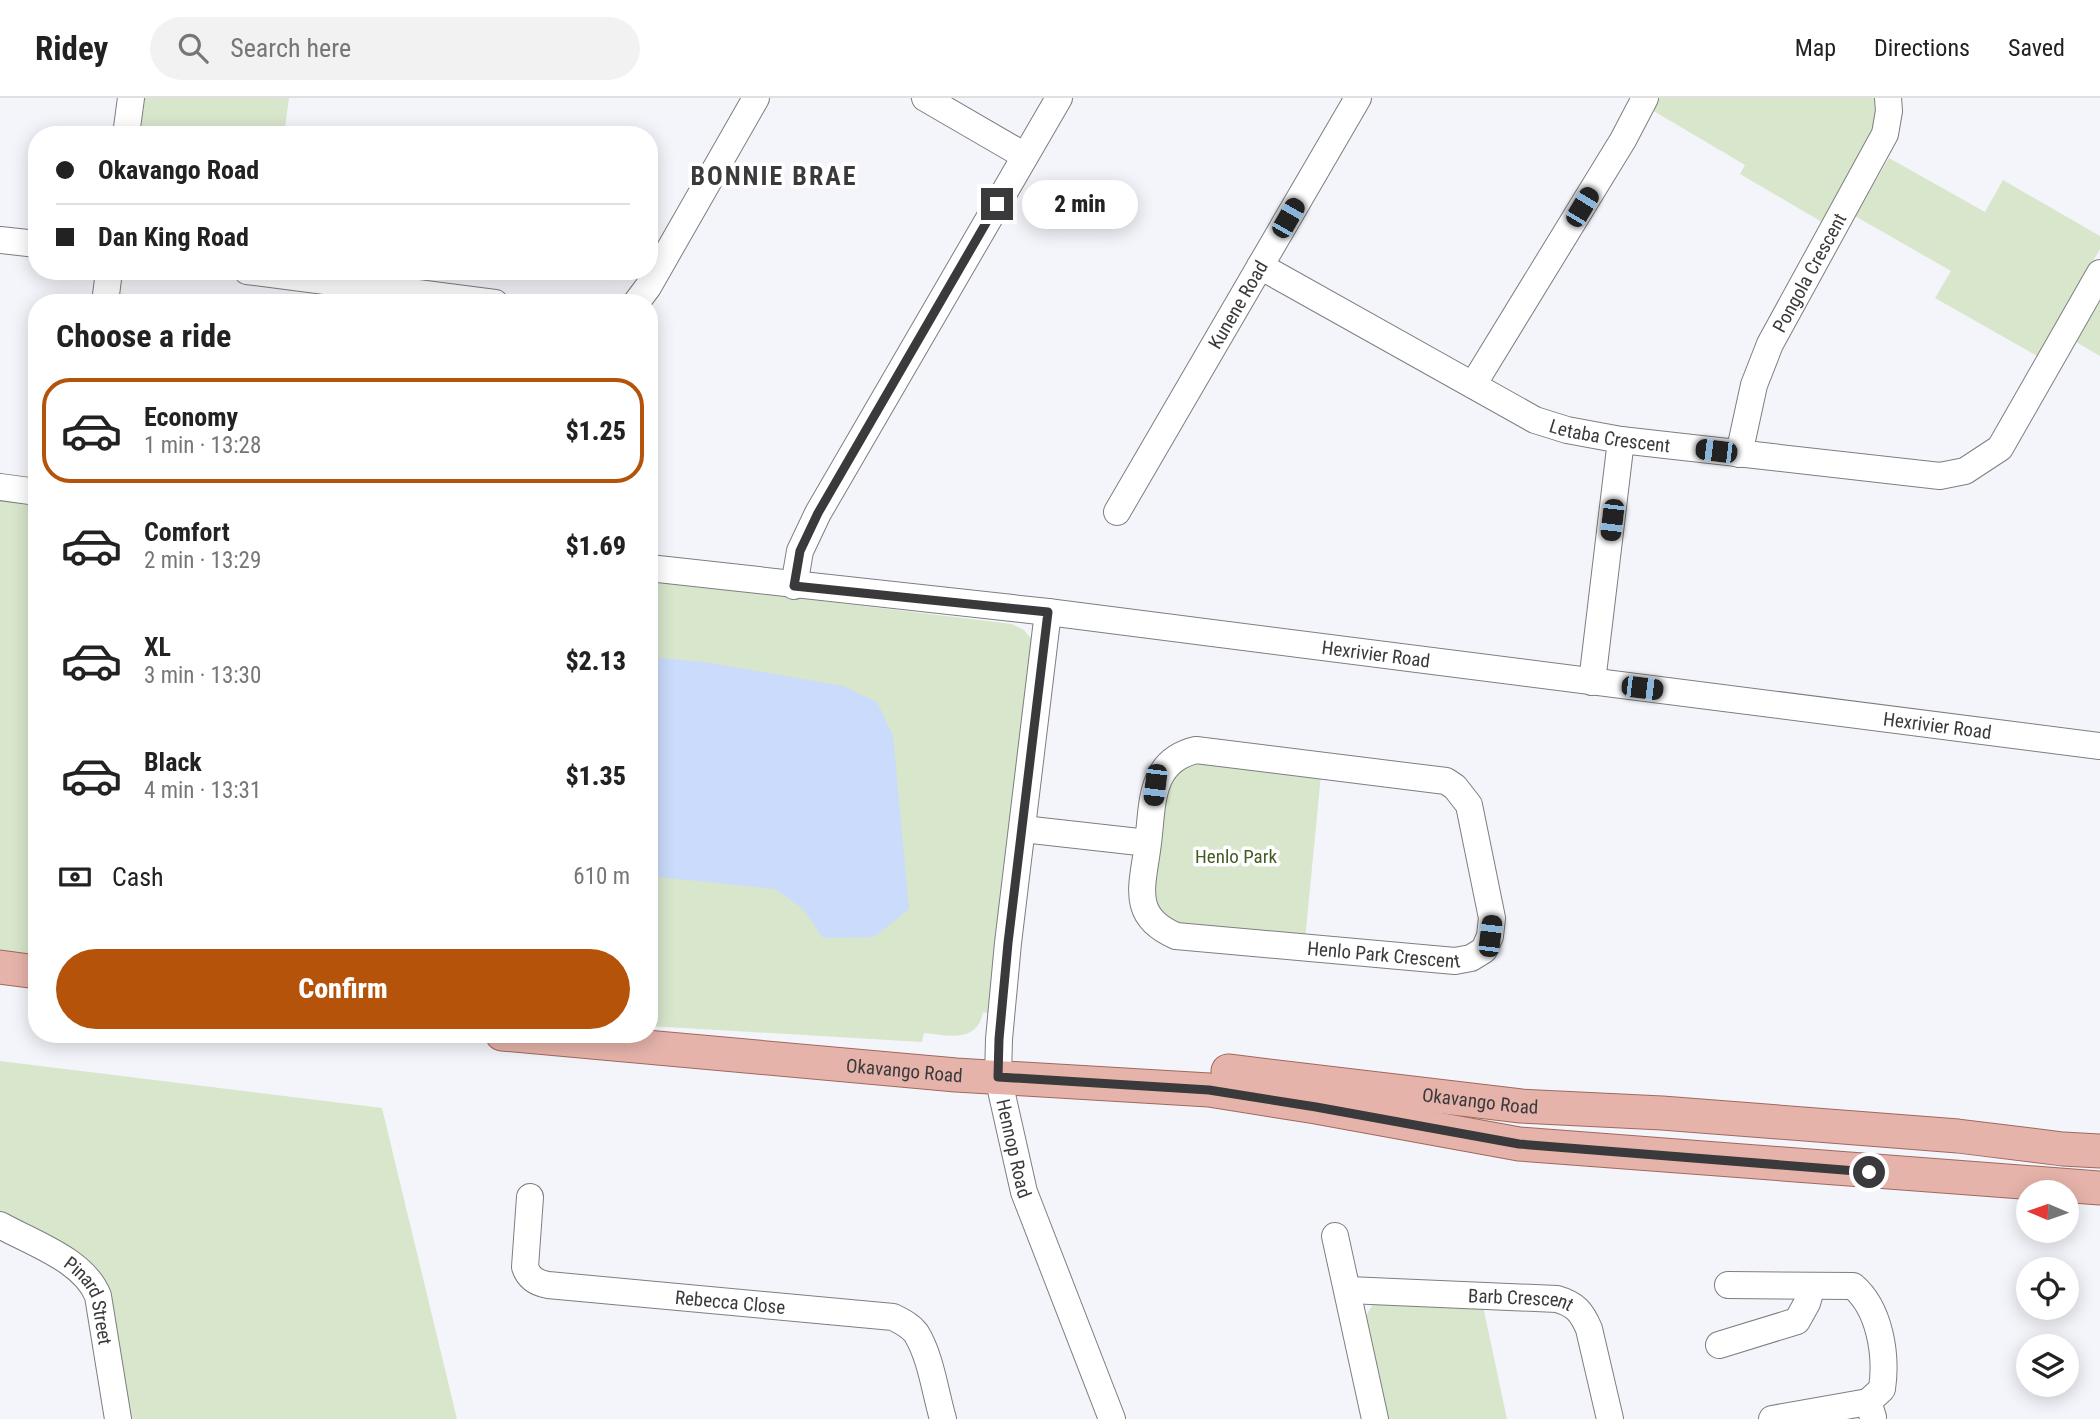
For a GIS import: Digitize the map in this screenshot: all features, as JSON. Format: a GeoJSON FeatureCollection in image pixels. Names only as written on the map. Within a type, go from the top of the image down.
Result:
{"type":"FeatureCollection","features":[{"type":"Feature","properties":{"kind":"main road"},"geometry":{"type":"LineString","coordinates":[[0,967],[28,971]]}},
{"type":"Feature","properties":{"kind":"main road"},"geometry":{"type":"LineString","coordinates":[[0,979],[28,983]]}},
{"type":"Feature","properties":{"kind":"main road","name":"Okavango Road"},"geometry":{"type":"LineString","coordinates":[[658,1033],[796,1041],[922,1053],[998,1067],[1200,1067],[1521,1105],[1918,1133],[2100,1151]]}},
{"type":"Feature","properties":{"kind":"main road","name":"Okavango Road"},"geometry":{"type":"LineString","coordinates":[[637,1043],[998,1067],[1209,1090],[1519,1144],[2100,1188]]}},
{"type":"Feature","properties":{"kind":"street"},"geometry":{"type":"LineString","coordinates":[[127,126],[131,98]]}},
{"type":"Feature","properties":{"kind":"street"},"geometry":{"type":"LineString","coordinates":[[658,270],[756,98]]}},
{"type":"Feature","properties":{"kind":"street"},"geometry":{"type":"LineString","coordinates":[[925,98],[1025,156]]}},
{"type":"Feature","properties":{"kind":"street"},"geometry":{"type":"LineString","coordinates":[[794,586],[800,551],[818,513],[1059,98]]}},
{"type":"Feature","properties":{"kind":"street","name":"Kunene Road"},"geometry":{"type":"LineString","coordinates":[[1117,512],[1358,98]]}},
{"type":"Feature","properties":{"kind":"street"},"geometry":{"type":"LineString","coordinates":[[1473,386],[1623,140],[1645,98]]}},
{"type":"Feature","properties":{"kind":"street","name":"Pongola Crescent"},"geometry":{"type":"LineString","coordinates":[[1740,454],[1754,385],[1770,344],[1885,134],[1888,98]]}},
{"type":"Feature","properties":{"kind":"street"},"geometry":{"type":"LineString","coordinates":[[0,240],[28,243]]}},
{"type":"Feature","properties":{"kind":"street","name":"Letaba Crescent"},"geometry":{"type":"LineString","coordinates":[[1260,266],[1535,420],[1567,430],[1621,440],[1940,476],[1976,466],[2000,448],[2100,273]]}},
{"type":"Feature","properties":{"kind":"street"},"geometry":{"type":"LineString","coordinates":[[317,280],[425,294]]}},
{"type":"Feature","properties":{"kind":"street"},"geometry":{"type":"LineString","coordinates":[[1592,682],[1621,440]]}},
{"type":"Feature","properties":{"kind":"street"},"geometry":{"type":"LineString","coordinates":[[0,487],[28,491]]}},
{"type":"Feature","properties":{"kind":"street","name":"Hexrivier Road"},"geometry":{"type":"LineString","coordinates":[[658,569],[1048,612],[2100,746]]}},
{"type":"Feature","properties":{"kind":"street","name":"Hennop Road"},"geometry":{"type":"LineString","coordinates":[[1048,612],[1008,943],[998,1067],[1024,1192],[1112,1419]]}},
{"type":"Feature","properties":{"kind":"street","name":"Henlo Park Crescent"},"geometry":{"type":"LineString","coordinates":[[1196,750],[1446,781],[1455,787],[1469,805],[1489,896],[1492,918],[1490,936],[1484,950],[1471,958],[1447,961],[1176,936],[1152,922],[1144,910],[1148,843],[1155,785],[1163,770],[1183,753],[1196,750]]}},
{"type":"Feature","properties":{"kind":"street"},"geometry":{"type":"LineString","coordinates":[[1023,829],[1148,843]]}},
{"type":"Feature","properties":{"kind":"street","name":"Rebecca Close"},"geometry":{"type":"LineString","coordinates":[[530,1197],[525,1267],[534,1280],[548,1285],[893,1317],[915,1332],[924,1352],[943,1419]]}},
{"type":"Feature","properties":{"kind":"street","name":"Pinard Street"},"geometry":{"type":"LineString","coordinates":[[0,1225],[74,1265],[89,1279],[97,1296],[118,1419]]}},
{"type":"Feature","properties":{"kind":"street"},"geometry":{"type":"LineString","coordinates":[[1335,1236],[1375,1419]]}},
{"type":"Feature","properties":{"kind":"street"},"geometry":{"type":"LineString","coordinates":[[1728,1285],[1853,1286],[1869,1302],[1884,1353],[1882,1389],[1871,1411],[1772,1419]]}},
{"type":"Feature","properties":{"kind":"street"},"geometry":{"type":"LineString","coordinates":[[1719,1345],[1797,1321],[1807,1303],[1812,1286]]}},
{"type":"Feature","properties":{"kind":"street","name":"Barb Crescent"},"geometry":{"type":"LineString","coordinates":[[1348,1290],[1557,1299],[1569,1302],[1584,1317],[1589,1329],[1610,1419]]}},
{"type":"Feature","properties":{"kind":"green space"},"geometry":{"type":"Polygon","coordinates":[[[140,98],[289,98],[285,126],[136,126],[140,98]]]}},
{"type":"Feature","properties":{"kind":"green space"},"geometry":{"type":"Polygon","coordinates":[[[1659,98],[1879,98],[1873,133],[1822,222],[1740,174],[1745,165],[1652,110],[1659,98]]]}},
{"type":"Feature","properties":{"kind":"green space"},"geometry":{"type":"Polygon","coordinates":[[[1889,158],[1985,212],[2003,180],[2100,236],[2100,249],[2037,356],[1935,298],[1951,271],[1855,216],[1889,158]]]}},
{"type":"Feature","properties":{"kind":"green space"},"geometry":{"type":"Polygon","coordinates":[[[2100,302],[2100,356],[2076,342],[2100,302]]]}},
{"type":"Feature","properties":{"kind":"green space"},"geometry":{"type":"Polygon","coordinates":[[[0,500],[28,503],[28,958],[0,954],[0,500]]]}},
{"type":"Feature","properties":{"kind":"green space"},"geometry":{"type":"Polygon","coordinates":[[[658,581],[1012,624],[1024,630],[1033,641],[992,1014],[983,1012],[975,1029],[968,1033],[952,1036],[924,1033],[922,1042],[658,1027],[658,581]]]}},
{"type":"Feature","properties":{"kind":"green space","name":"Henlo Park"},"geometry":{"type":"Polygon","coordinates":[[[1195,763],[1321,775],[1305,940],[1181,928],[1161,917],[1154,894],[1167,791],[1178,774],[1195,763]]]}},
{"type":"Feature","properties":{"kind":"green space"},"geometry":{"type":"Polygon","coordinates":[[[0,1061],[382,1108],[457,1419],[130,1419],[108,1293],[0,1212],[0,1061]]]}},
{"type":"Feature","properties":{"kind":"green space"},"geometry":{"type":"Polygon","coordinates":[[[1373,1304],[1483,1306],[1507,1419],[1385,1419],[1364,1319],[1373,1304]]]}},
{"type":"Feature","properties":{"kind":"water"},"geometry":{"type":"Polygon","coordinates":[[[658,658],[705,662],[843,686],[877,702],[893,736],[909,909],[874,937],[823,938],[803,909],[775,889],[658,877],[658,658]]]}},
{"type":"Feature","properties":{"kind":"district","name":"BONNIE BRAE"},"geometry":{"type":"Point","coordinates":[774,176]}},
{"type":"Feature","properties":{"kind":"route"},"geometry":{"type":"LineString","coordinates":[[997,204],[818,513],[800,551],[794,586],[1048,612],[1008,943],[998,1077],[1209,1090],[1519,1144],[1869,1172]]}}]}
